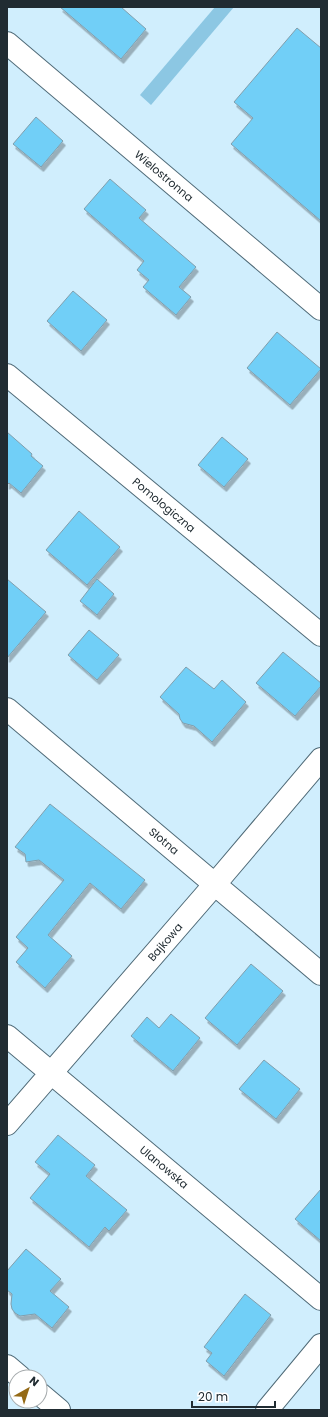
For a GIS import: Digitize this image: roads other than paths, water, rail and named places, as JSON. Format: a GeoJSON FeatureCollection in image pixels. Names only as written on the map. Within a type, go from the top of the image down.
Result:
{"type":"FeatureCollection","features":[{"type":"Feature","properties":{"kind":"street","name":"Wielostronna"},"geometry":{"type":"LineString","coordinates":[[7,43],[321,309]]}},
{"type":"Feature","properties":{"kind":"street","name":"Pomologiczna"},"geometry":{"type":"LineString","coordinates":[[7,375],[321,635]]}},
{"type":"Feature","properties":{"kind":"street","name":"Słotna"},"geometry":{"type":"LineString","coordinates":[[7,709],[321,974]]}},
{"type":"Feature","properties":{"kind":"street","name":"Bajkowa"},"geometry":{"type":"LineString","coordinates":[[7,1124],[216,884],[321,759]]}},
{"type":"Feature","properties":{"kind":"street","name":"Ulanowska"},"geometry":{"type":"LineString","coordinates":[[7,1036],[321,1299]]}},
{"type":"Feature","properties":{"kind":"street"},"geometry":{"type":"LineString","coordinates":[[267,1410],[321,1345]]}},
{"type":"Feature","properties":{"kind":"street"},"geometry":{"type":"LineString","coordinates":[[48,1401],[59,1410]]}}]}
